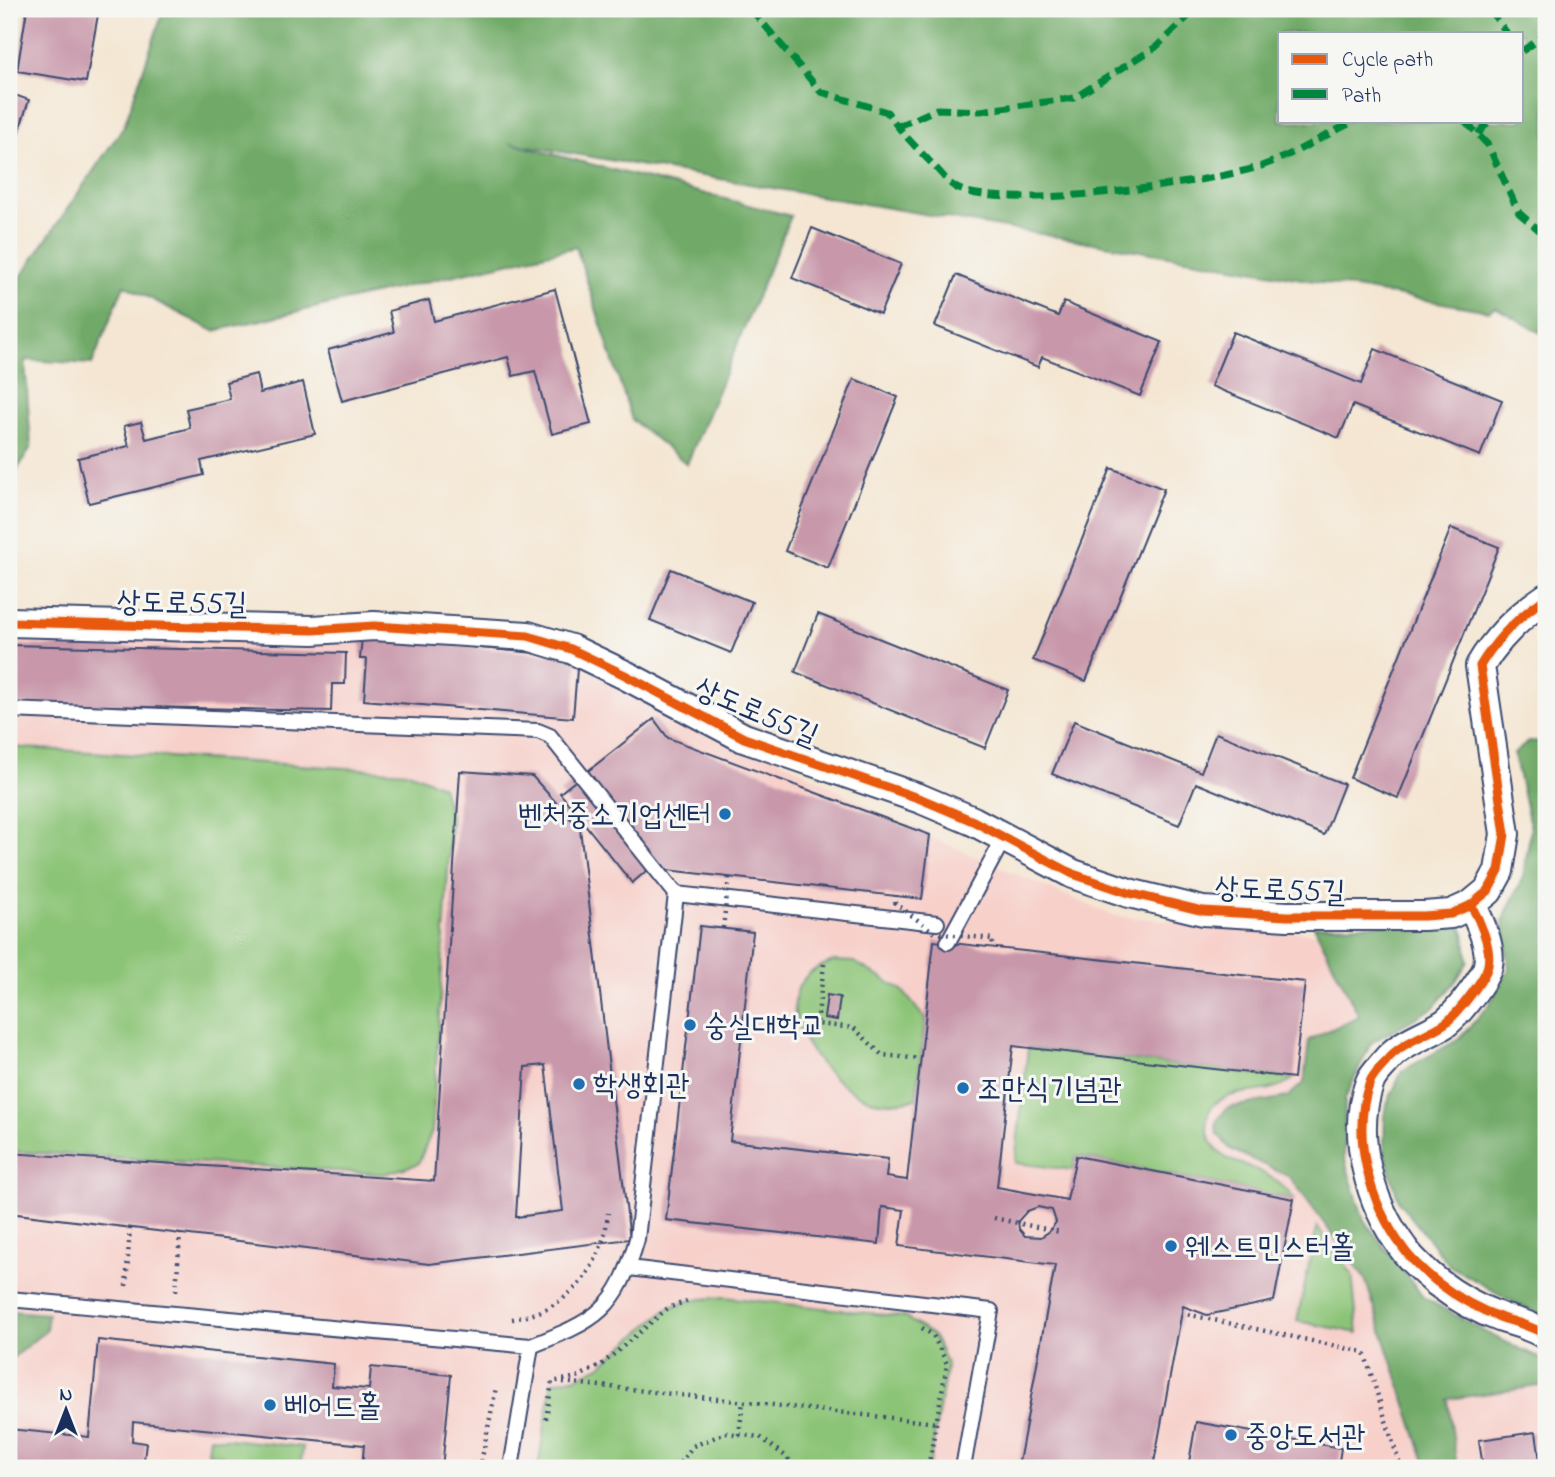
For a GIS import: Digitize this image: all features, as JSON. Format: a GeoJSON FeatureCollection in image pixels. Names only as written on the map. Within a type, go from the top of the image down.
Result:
{"type":"FeatureCollection","features":[{"type":"Feature","properties":{"kind":"street"},"geometry":{"type":"LineString","coordinates":[[1546,598],[1507,629],[1480,666],[1505,834],[1499,870],[1488,891],[1471,905],[1484,927],[1488,965],[1473,993],[1446,1023],[1418,1037],[1389,1057],[1371,1080],[1365,1105],[1364,1155],[1369,1180],[1381,1210],[1403,1249],[1437,1282],[1468,1301],[1500,1317],[1531,1326],[1546,1335]]}},
{"type":"Feature","properties":{"kind":"street","name":"상도로55길"},"geometry":{"type":"LineString","coordinates":[[9,622],[313,630],[374,626],[528,636],[581,654],[744,738],[921,799],[1073,874],[1129,893],[1203,911],[1287,916],[1424,916],[1451,914],[1471,905]]}},
{"type":"Feature","properties":{"kind":"lane"},"geometry":{"type":"LineString","coordinates":[[9,710],[538,731],[550,737],[676,894],[937,923]]}},
{"type":"Feature","properties":{"kind":"lane"},"geometry":{"type":"LineString","coordinates":[[948,942],[1004,838]]}},
{"type":"Feature","properties":{"kind":"lane"},"geometry":{"type":"LineString","coordinates":[[9,1299],[531,1346],[573,1329],[593,1317],[611,1301],[629,1268],[637,1240],[676,894]]}},
{"type":"Feature","properties":{"kind":"lane"},"geometry":{"type":"LineString","coordinates":[[629,1268],[990,1311],[963,1468]]}},
{"type":"Feature","properties":{"kind":"lane"},"geometry":{"type":"LineString","coordinates":[[511,1468],[531,1346]]}},
{"type":"Feature","properties":{"kind":"path"},"geometry":{"type":"LineString","coordinates":[[723,928],[729,877]]}},
{"type":"Feature","properties":{"kind":"path"},"geometry":{"type":"LineString","coordinates":[[896,895],[895,903],[935,933],[993,939],[992,947]]}},
{"type":"Feature","properties":{"kind":"path"},"geometry":{"type":"LineString","coordinates":[[824,964],[817,1024],[854,1028],[883,1055],[921,1059]]}},
{"type":"Feature","properties":{"kind":"path"},"geometry":{"type":"LineString","coordinates":[[506,1319],[542,1311],[572,1292],[586,1278],[606,1234],[608,1213]]}},
{"type":"Feature","properties":{"kind":"path"},"geometry":{"type":"LineString","coordinates":[[994,1219],[1060,1232]]}},
{"type":"Feature","properties":{"kind":"path"},"geometry":{"type":"LineString","coordinates":[[126,1286],[130,1228]]}},
{"type":"Feature","properties":{"kind":"path"},"geometry":{"type":"LineString","coordinates":[[163,1290],[176,1291],[180,1234]]}},
{"type":"Feature","properties":{"kind":"path"},"geometry":{"type":"LineString","coordinates":[[113,1285],[138,1287]]}},
{"type":"Feature","properties":{"kind":"path"},"geometry":{"type":"LineString","coordinates":[[552,1382],[577,1377],[600,1366],[668,1308],[692,1300]]}},
{"type":"Feature","properties":{"kind":"path"},"geometry":{"type":"LineString","coordinates":[[1181,1313],[1364,1352],[1401,1468]]}},
{"type":"Feature","properties":{"kind":"path"},"geometry":{"type":"LineString","coordinates":[[914,1323],[933,1335],[947,1364],[929,1468]]}},
{"type":"Feature","properties":{"kind":"path"},"geometry":{"type":"LineString","coordinates":[[559,1381],[937,1423]]}},
{"type":"Feature","properties":{"kind":"path"},"geometry":{"type":"LineString","coordinates":[[481,1468],[496,1388]]}},
{"type":"Feature","properties":{"kind":"path"},"geometry":{"type":"LineString","coordinates":[[739,1435],[743,1401]]}},
{"type":"Feature","properties":{"kind":"path"},"geometry":{"type":"LineString","coordinates":[[676,1468],[693,1446],[726,1433],[760,1437],[789,1458],[793,1468]]}},
{"type":"Feature","properties":{"kind":"shaded area","name":"숭실대학교"},"geometry":{"type":"Polygon","coordinates":[[[363,633],[578,653],[907,827],[1114,916],[1320,934],[1399,998],[1344,1051],[1347,1162],[1362,1238],[1449,1325],[1546,1384],[1546,1468],[9,1468],[9,636],[363,633]]]}},
{"type":"Feature","properties":{"kind":"green space"},"geometry":{"type":"Polygon","coordinates":[[[164,9],[1546,9],[1546,336],[1495,307],[1489,311],[510,143],[791,216],[687,464],[632,420],[576,247],[214,331],[124,285],[92,364],[25,360],[31,447],[16,472],[9,475],[9,294],[124,126],[164,9]]]}},
{"type":"Feature","properties":{"kind":"green space"},"geometry":{"type":"Polygon","coordinates":[[[1529,741],[1546,742],[1546,1317],[1450,1266],[1399,1202],[1384,1152],[1385,1109],[1402,1071],[1459,1039],[1489,1005],[1509,969],[1503,920],[1523,877],[1531,829],[1514,754],[1529,741]]]}},
{"type":"Feature","properties":{"kind":"green space"},"geometry":{"type":"Polygon","coordinates":[[[9,747],[409,772],[442,786],[451,820],[432,1131],[418,1164],[384,1174],[9,1151],[9,747]]]}},
{"type":"Feature","properties":{"kind":"green space"},"geometry":{"type":"Polygon","coordinates":[[[1459,923],[1464,933],[1468,961],[1456,981],[1433,1008],[1371,1043],[1345,1099],[1344,1158],[1364,1220],[1423,1297],[1489,1334],[1546,1361],[1546,1385],[1448,1399],[1457,1468],[1427,1468],[1365,1279],[1290,1177],[1230,1149],[1217,1133],[1216,1122],[1227,1108],[1287,1097],[1304,1083],[1309,1040],[1359,1016],[1314,926],[1459,923]]]}},
{"type":"Feature","properties":{"kind":"green space"},"geometry":{"type":"Polygon","coordinates":[[[834,961],[854,962],[902,990],[925,1019],[916,1099],[886,1102],[868,1099],[829,1073],[812,1053],[800,1032],[795,1010],[797,990],[810,973],[834,961]]]}},
{"type":"Feature","properties":{"kind":"green space"},"geometry":{"type":"Polygon","coordinates":[[[1028,1048],[1294,1078],[1275,1088],[1239,1093],[1222,1099],[1209,1111],[1207,1128],[1213,1144],[1225,1157],[1272,1178],[1294,1199],[1076,1156],[1073,1170],[1015,1163],[1028,1048]]]}},
{"type":"Feature","properties":{"kind":"green space"},"geometry":{"type":"Polygon","coordinates":[[[1317,1227],[1352,1274],[1358,1333],[1297,1321],[1317,1227]]]}},
{"type":"Feature","properties":{"kind":"green space"},"geometry":{"type":"Polygon","coordinates":[[[724,1297],[904,1317],[933,1335],[947,1364],[929,1468],[538,1468],[552,1382],[577,1377],[600,1366],[668,1308],[692,1300],[724,1297]]]}},
{"type":"Feature","properties":{"kind":"green space"},"geometry":{"type":"Polygon","coordinates":[[[9,1311],[48,1314],[46,1330],[9,1361],[9,1311]]]}},
{"type":"Feature","properties":{"kind":"green space"},"geometry":{"type":"Polygon","coordinates":[[[210,1437],[303,1447],[300,1468],[221,1467],[222,1455],[208,1453],[210,1437]]]}},
{"type":"Feature","properties":{"kind":"building"},"geometry":{"type":"Polygon","coordinates":[[[27,9],[99,9],[86,82],[17,71],[27,9]]]}},
{"type":"Feature","properties":{"kind":"building"},"geometry":{"type":"Polygon","coordinates":[[[9,93],[29,100],[9,162],[9,93]]]}},
{"type":"Feature","properties":{"kind":"building"},"geometry":{"type":"Polygon","coordinates":[[[812,228],[901,264],[880,314],[792,278],[812,228]]]}},
{"type":"Feature","properties":{"kind":"building"},"geometry":{"type":"Polygon","coordinates":[[[956,275],[1058,316],[1064,302],[1162,342],[1140,396],[1042,357],[1038,367],[935,326],[956,275]]]}},
{"type":"Feature","properties":{"kind":"building"},"geometry":{"type":"Polygon","coordinates":[[[555,289],[591,424],[552,434],[535,371],[513,376],[508,357],[342,401],[328,350],[394,332],[389,311],[429,300],[434,321],[555,289]]]}},
{"type":"Feature","properties":{"kind":"building"},"geometry":{"type":"Polygon","coordinates":[[[1233,332],[1361,384],[1375,349],[1502,400],[1480,456],[1353,405],[1339,438],[1211,386],[1233,332]]]}},
{"type":"Feature","properties":{"kind":"building"},"geometry":{"type":"Polygon","coordinates":[[[256,374],[260,393],[303,382],[315,434],[201,461],[204,475],[89,503],[78,458],[129,446],[124,426],[141,422],[146,439],[190,428],[186,409],[230,399],[226,382],[256,374]]]}},
{"type":"Feature","properties":{"kind":"building"},"geometry":{"type":"Polygon","coordinates":[[[854,379],[898,397],[828,568],[785,551],[854,379]]]}},
{"type":"Feature","properties":{"kind":"building"},"geometry":{"type":"Polygon","coordinates":[[[1111,468],[1164,489],[1086,681],[1033,660],[1111,468]]]}},
{"type":"Feature","properties":{"kind":"building"},"geometry":{"type":"Polygon","coordinates":[[[1451,528],[1499,547],[1398,798],[1350,778],[1451,528]]]}},
{"type":"Feature","properties":{"kind":"building"},"geometry":{"type":"Polygon","coordinates":[[[671,569],[752,602],[731,653],[650,620],[671,569]]]}},
{"type":"Feature","properties":{"kind":"building"},"geometry":{"type":"Polygon","coordinates":[[[818,614],[1008,690],[985,748],[795,672],[818,614]]]}},
{"type":"Feature","properties":{"kind":"building"},"geometry":{"type":"Polygon","coordinates":[[[362,637],[578,657],[573,718],[364,700],[367,659],[360,659],[362,637]]]}},
{"type":"Feature","properties":{"kind":"building"},"geometry":{"type":"Polygon","coordinates":[[[9,645],[346,653],[345,684],[332,684],[331,711],[9,704],[9,645]]]}},
{"type":"Feature","properties":{"kind":"building","name":"벤처중소기업센터"},"geometry":{"type":"Polygon","coordinates":[[[654,719],[668,738],[930,835],[922,899],[650,868],[632,883],[560,793],[654,719]]]}},
{"type":"Feature","properties":{"kind":"building"},"geometry":{"type":"Polygon","coordinates":[[[1074,721],[1201,772],[1216,733],[1344,784],[1324,835],[1196,783],[1179,825],[1052,774],[1074,721]]]}},
{"type":"Feature","properties":{"kind":"building","name":"학생회관"},"geometry":{"type":"Polygon","coordinates":[[[460,771],[532,776],[580,829],[630,1239],[429,1264],[9,1213],[9,1153],[434,1181],[460,771]],[[545,1065],[525,1067],[516,1217],[563,1211],[545,1065]]]}},
{"type":"Feature","properties":{"kind":"building"},"geometry":{"type":"Polygon","coordinates":[[[700,926],[753,932],[730,1141],[888,1159],[886,1177],[907,1180],[934,941],[1305,982],[1294,1078],[1013,1046],[997,1187],[1067,1200],[1076,1156],[1294,1199],[1274,1301],[1207,1315],[1183,1306],[1153,1468],[1018,1468],[1055,1265],[899,1246],[904,1210],[882,1207],[879,1244],[666,1220],[700,926]],[[1038,1207],[1027,1211],[1018,1221],[1019,1229],[1025,1236],[1041,1237],[1050,1231],[1056,1222],[1052,1210],[1038,1207]]]}},
{"type":"Feature","properties":{"kind":"building"},"geometry":{"type":"Polygon","coordinates":[[[827,995],[840,997],[837,1020],[824,1018],[827,995]]]}},
{"type":"Feature","properties":{"kind":"building","name":"베어드홀"},"geometry":{"type":"Polygon","coordinates":[[[98,1340],[334,1364],[332,1386],[369,1389],[371,1367],[451,1375],[442,1468],[362,1468],[364,1445],[133,1422],[132,1441],[146,1443],[143,1468],[9,1468],[9,1429],[89,1437],[98,1340]]]}},
{"type":"Feature","properties":{"kind":"building","name":"중앙도서관"},"geometry":{"type":"Polygon","coordinates":[[[1196,1422],[1341,1448],[1338,1468],[1188,1468],[1196,1422]]]}},
{"type":"Feature","properties":{"kind":"building"},"geometry":{"type":"Polygon","coordinates":[[[1536,1432],[1541,1468],[1483,1468],[1479,1440],[1536,1432]]]}},
{"type":"Feature","properties":{"kind":"marked path"},"geometry":{"type":"LineString","coordinates":[[751,9],[821,92],[887,112],[950,183],[979,194],[1014,197],[1107,193],[1201,180],[1276,161],[1353,122]]}},
{"type":"Feature","properties":{"kind":"marked path"},"geometry":{"type":"LineString","coordinates":[[897,127],[937,109],[980,111],[1074,98],[1156,47],[1196,9]]}},
{"type":"Feature","properties":{"kind":"marked path"},"geometry":{"type":"LineString","coordinates":[[1489,9],[1506,32]]}},
{"type":"Feature","properties":{"kind":"marked path"},"geometry":{"type":"LineString","coordinates":[[1524,50],[1546,35]]}},
{"type":"Feature","properties":{"kind":"marked path"},"geometry":{"type":"LineString","coordinates":[[1466,122],[1488,145],[1519,213],[1546,236]]}},
{"type":"Feature","properties":{"kind":"marked path"},"geometry":{"type":"LineString","coordinates":[[1478,134],[1488,122]]}},
{"type":"Feature","properties":{"kind":"cycle path"},"geometry":{"type":"LineString","coordinates":[[9,622],[313,630],[374,626],[528,636],[571,649],[744,738],[921,799],[973,821],[1073,874],[1129,893],[1203,911],[1287,916],[1424,916],[1451,914],[1471,905],[1488,891],[1499,871],[1505,834],[1480,666],[1509,628],[1546,598]]}},
{"type":"Feature","properties":{"kind":"cycle path"},"geometry":{"type":"LineString","coordinates":[[1471,905],[1486,942],[1489,958],[1486,971],[1469,997],[1449,1020],[1398,1049],[1373,1076],[1364,1103],[1363,1146],[1373,1190],[1381,1211],[1406,1253],[1444,1287],[1477,1307],[1546,1335]]}},
{"type":"Feature","properties":{"kind":"place","name":"벤처중소기업센터"},"geometry":{"type":"Point","coordinates":[725,814]}},
{"type":"Feature","properties":{"kind":"place","name":"숭실대학교"},"geometry":{"type":"Point","coordinates":[690,1025]}},
{"type":"Feature","properties":{"kind":"place","name":"학생회관"},"geometry":{"type":"Point","coordinates":[579,1084]}},
{"type":"Feature","properties":{"kind":"place","name":"조만식기념관"},"geometry":{"type":"Point","coordinates":[963,1088]}},
{"type":"Feature","properties":{"kind":"place","name":"웨스트민스터홀"},"geometry":{"type":"Point","coordinates":[1171,1246]}},
{"type":"Feature","properties":{"kind":"place","name":"베어드홀"},"geometry":{"type":"Point","coordinates":[270,1405]}},
{"type":"Feature","properties":{"kind":"place","name":"중앙도서관"},"geometry":{"type":"Point","coordinates":[1231,1435]}}]}
